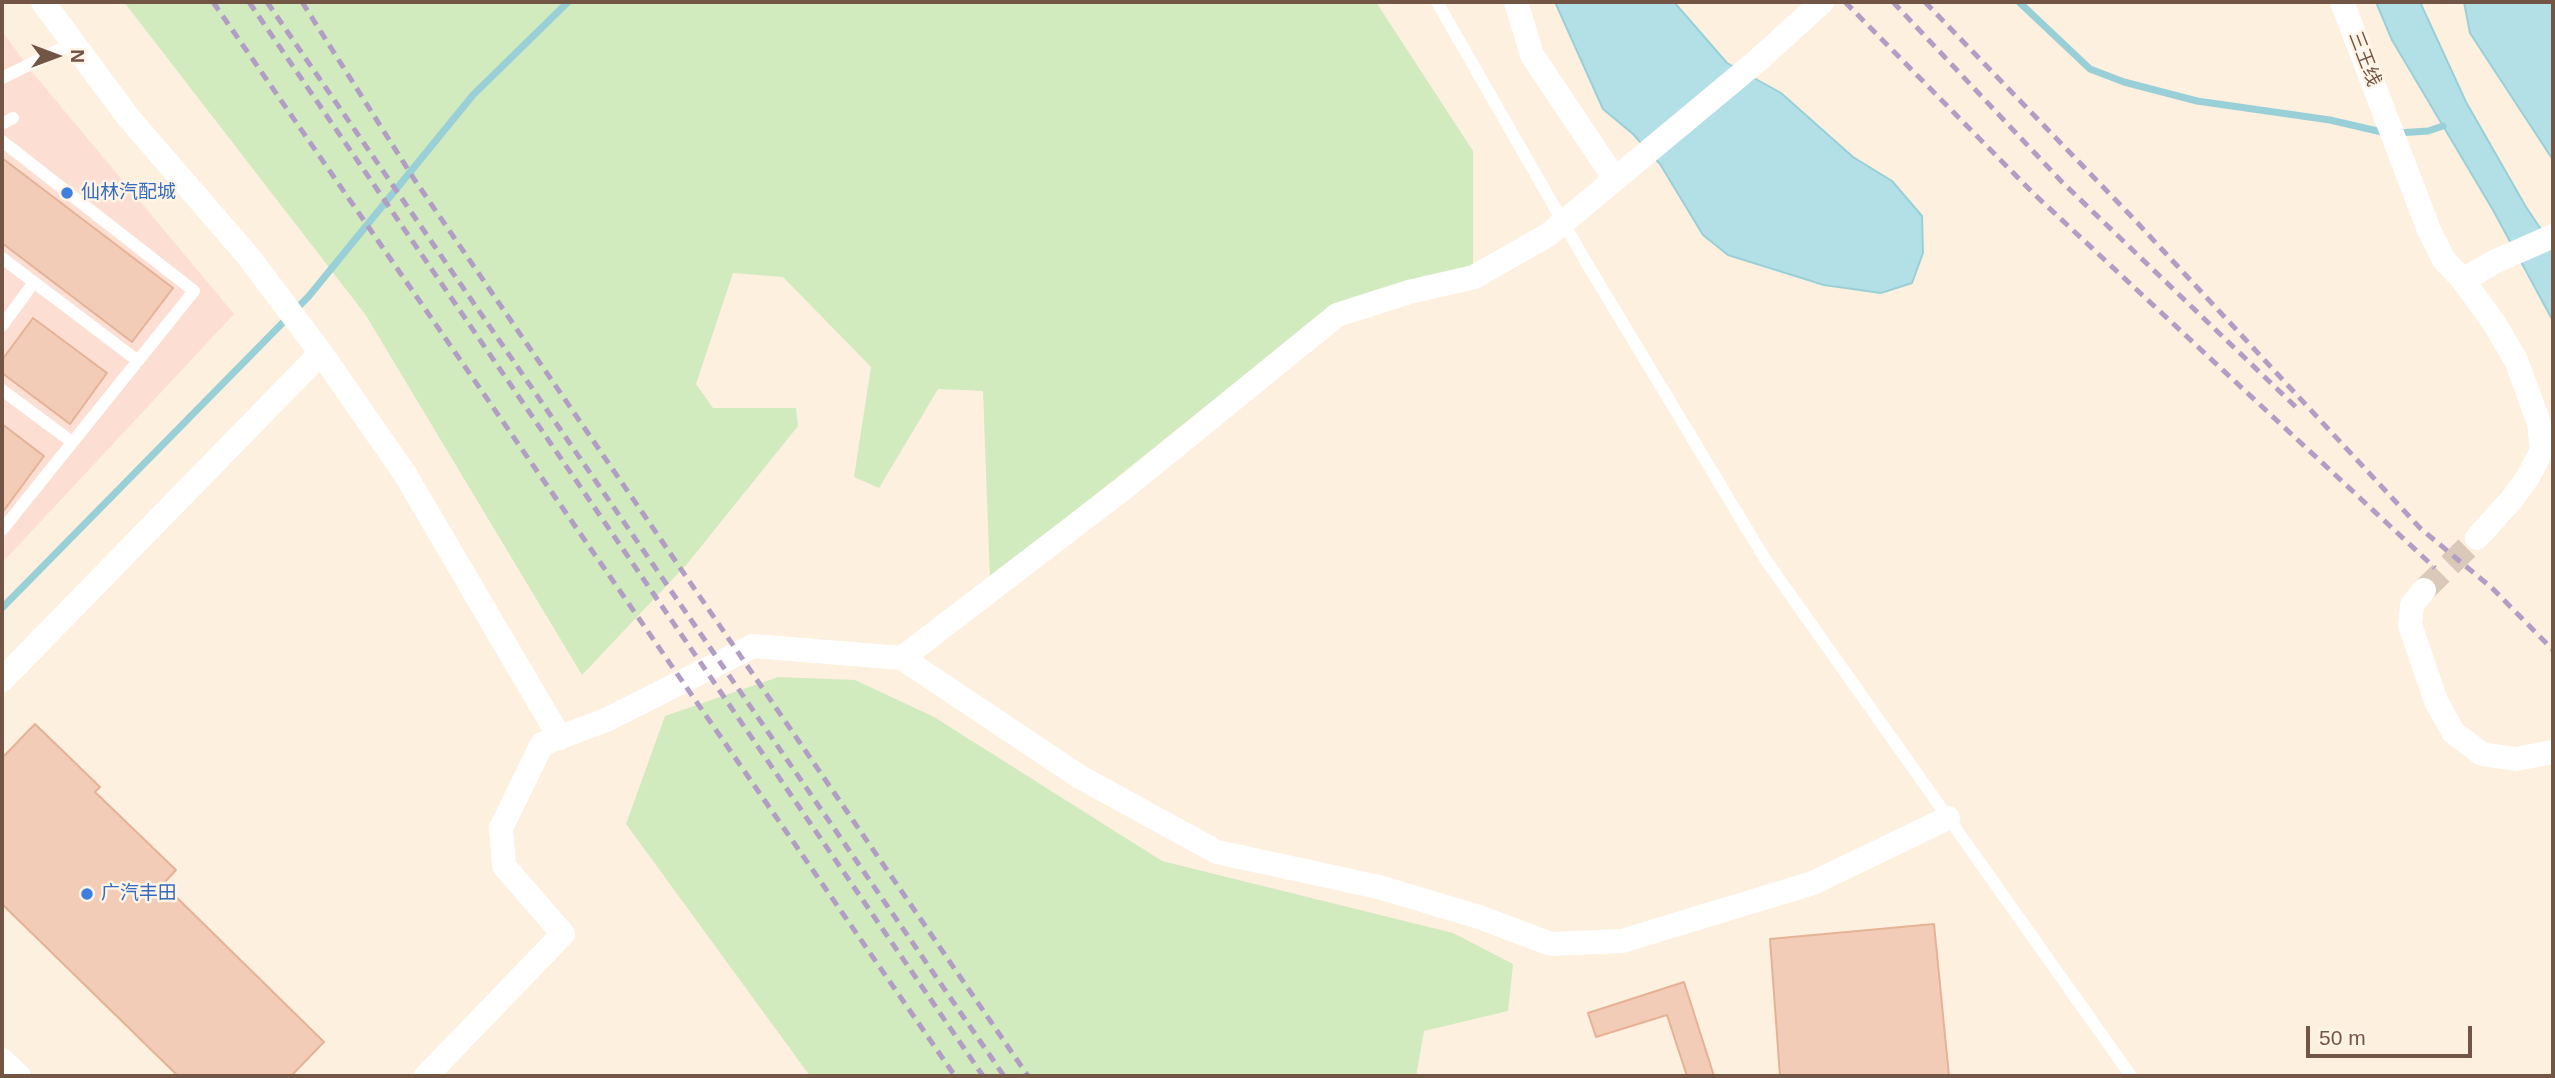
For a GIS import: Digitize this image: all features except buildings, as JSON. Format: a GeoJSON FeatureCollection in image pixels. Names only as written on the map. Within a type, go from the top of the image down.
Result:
{"type":"FeatureCollection","features":[{"type":"Feature","properties":{"kind":"street"},"geometry":{"type":"LineString","coordinates":[[43,2],[128,117],[248,256],[321,353],[405,474],[560,738]]}},
{"type":"Feature","properties":{"kind":"street"},"geometry":{"type":"LineString","coordinates":[[1516,2],[1532,55],[1615,178]]}},
{"type":"Feature","properties":{"kind":"street"},"geometry":{"type":"LineString","coordinates":[[901,658],[1117,493],[1337,315],[1409,292],[1474,277],[1548,235],[1757,61],[1822,2]]}},
{"type":"Feature","properties":{"kind":"street","name":"三王线"},"geometry":{"type":"LineString","coordinates":[[2342,2],[2439,250],[2494,323],[2516,360],[2539,423],[2542,450],[2528,477],[2477,538]]}},
{"type":"Feature","properties":{"kind":"street"},"geometry":{"type":"LineString","coordinates":[[2463,280],[2494,262],[2551,237]]}},
{"type":"Feature","properties":{"kind":"street"},"geometry":{"type":"LineString","coordinates":[[2,680],[321,353]]}},
{"type":"Feature","properties":{"kind":"street"},"geometry":{"type":"LineString","coordinates":[[2424,590],[2412,605],[2410,625],[2436,701],[2453,732],[2482,754],[2516,759],[2553,752]]}},
{"type":"Feature","properties":{"kind":"street"},"geometry":{"type":"LineString","coordinates":[[426,1076],[563,934],[504,866],[501,828],[542,744],[606,720],[753,646],[901,658],[1080,777],[1217,852],[1379,887],[1479,917],[1552,944],[1622,941],[1813,883],[1948,818]]}},
{"type":"Feature","properties":{"kind":"street"},"geometry":{"type":"LineString","coordinates":[[2,1059],[19,1076]]}},
{"type":"Feature","properties":{"kind":"lane"},"geometry":{"type":"LineString","coordinates":[[1437,2],[1586,262],[1765,559],[2131,1076]]}},
{"type":"Feature","properties":{"kind":"lane"},"geometry":{"type":"LineString","coordinates":[[2,78],[73,43]]}},
{"type":"Feature","properties":{"kind":"lane"},"geometry":{"type":"LineString","coordinates":[[2,141],[194,290],[3,526]]}},
{"type":"Feature","properties":{"kind":"lane"},"geometry":{"type":"LineString","coordinates":[[2,258],[138,361]]}},
{"type":"Feature","properties":{"kind":"lane"},"geometry":{"type":"LineString","coordinates":[[2,326],[34,282]]}},
{"type":"Feature","properties":{"kind":"lane"},"geometry":{"type":"LineString","coordinates":[[2,390],[72,442]]}},
{"type":"Feature","properties":{"kind":"shaded area","name":"仙林汽配城"},"geometry":{"type":"Polygon","coordinates":[[[2,31],[32,72],[234,314],[2,563],[2,31]]]}},
{"type":"Feature","properties":{"kind":"green space"},"geometry":{"type":"Polygon","coordinates":[[[124,2],[1376,2],[1473,151],[1473,265],[1332,305],[990,579],[983,391],[938,389],[879,488],[854,477],[871,367],[783,277],[733,273],[696,384],[713,408],[796,408],[798,426],[687,564],[582,675],[365,314],[124,2]]]}},
{"type":"Feature","properties":{"kind":"green space"},"geometry":{"type":"Polygon","coordinates":[[[778,677],[855,680],[934,717],[1162,861],[1453,933],[1513,964],[1508,1011],[1424,1031],[1416,1076],[810,1076],[626,824],[665,716],[778,677]]]}},
{"type":"Feature","properties":{"kind":"water"},"geometry":{"type":"Polygon","coordinates":[[[1555,2],[1674,2],[1727,63],[1781,93],[1853,157],[1892,181],[1922,216],[1923,253],[1912,283],[1881,293],[1824,285],[1728,255],[1703,235],[1660,164],[1633,134],[1603,109],[1555,2]]]}},
{"type":"Feature","properties":{"kind":"water"},"geometry":{"type":"Polygon","coordinates":[[[2376,2],[2420,2],[2466,102],[2526,207],[2553,247],[2553,321],[2493,210],[2392,40],[2376,2]]]}},
{"type":"Feature","properties":{"kind":"water"},"geometry":{"type":"Polygon","coordinates":[[[2464,2],[2553,2],[2553,160],[2470,33],[2464,2]]]}},
{"type":"Feature","properties":{"kind":"waterway"},"geometry":{"type":"LineString","coordinates":[[2,608],[309,296],[473,95],[568,2]]}},
{"type":"Feature","properties":{"kind":"waterway"},"geometry":{"type":"LineString","coordinates":[[2019,2],[2090,69],[2124,82],[2197,101],[2330,120],[2386,133]]}},
{"type":"Feature","properties":{"kind":"waterway"},"geometry":{"type":"LineString","coordinates":[[2398,133],[2428,131],[2443,126]]}},
{"type":"Feature","properties":{"kind":"tunnel"},"geometry":{"type":"LineString","coordinates":[[2424,590],[2477,538]]}},
{"type":"Feature","properties":{"kind":"railway"},"geometry":{"type":"LineString","coordinates":[[213,2],[955,1076]]}},
{"type":"Feature","properties":{"kind":"railway"},"geometry":{"type":"LineString","coordinates":[[249,2],[983,1076]]}},
{"type":"Feature","properties":{"kind":"railway"},"geometry":{"type":"LineString","coordinates":[[267,2],[1004,1076]]}},
{"type":"Feature","properties":{"kind":"railway"},"geometry":{"type":"LineString","coordinates":[[302,2],[414,179],[1028,1076]]}},
{"type":"Feature","properties":{"kind":"railway"},"geometry":{"type":"LineString","coordinates":[[1845,2],[2033,193],[2435,568]]}},
{"type":"Feature","properties":{"kind":"railway"},"geometry":{"type":"LineString","coordinates":[[1893,2],[2062,182],[2300,411]]}},
{"type":"Feature","properties":{"kind":"railway"},"geometry":{"type":"LineString","coordinates":[[1925,2],[2132,217],[2420,528],[2492,588],[2553,650]]}},
{"type":"Feature","properties":{"kind":"place","name":"仙林汽配城"},"geometry":{"type":"Point","coordinates":[67,193]}},
{"type":"Feature","properties":{"kind":"place","name":"广汽丰田"},"geometry":{"type":"Point","coordinates":[87,894]}}]}
